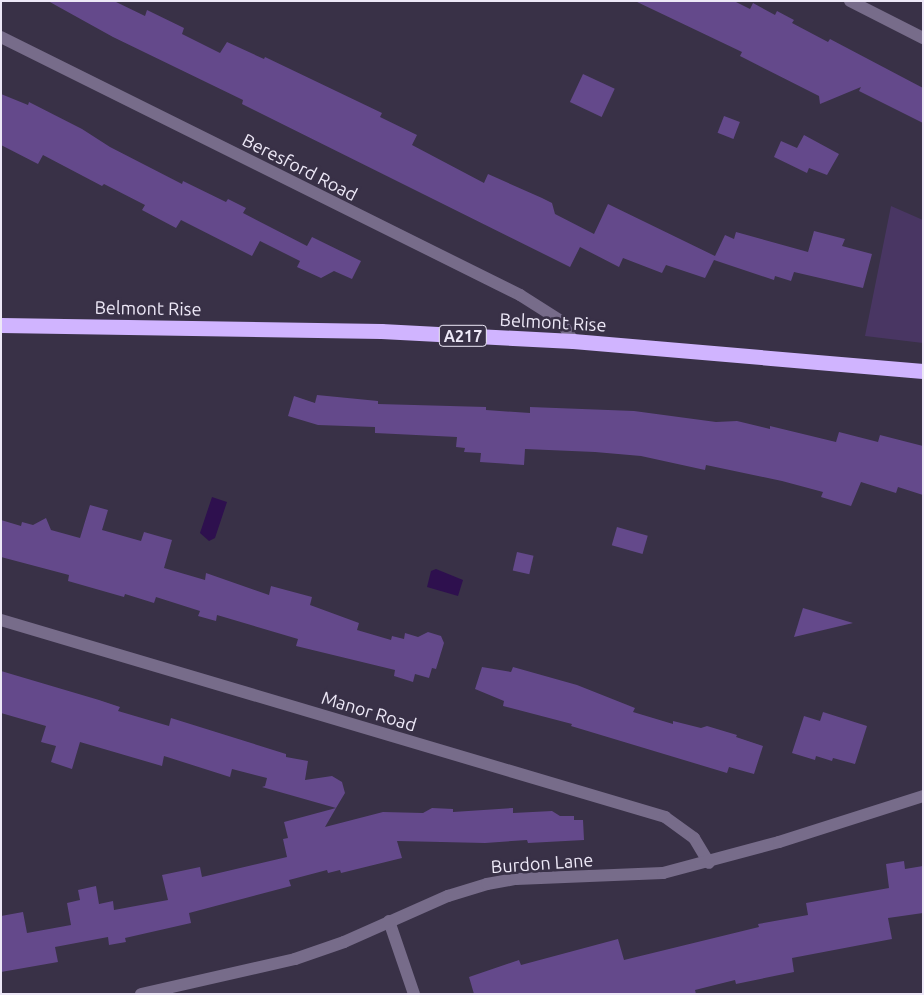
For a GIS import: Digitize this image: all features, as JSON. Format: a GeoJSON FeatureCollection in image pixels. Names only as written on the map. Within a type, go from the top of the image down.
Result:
{"type":"FeatureCollection","features":[{"type":"Feature","properties":{"kind":"highway","name":"Belmont Rise"},"geometry":{"type":"LineString","coordinates":[[1,325],[381,331],[573,341],[923,371]]}},
{"type":"Feature","properties":{"kind":"street"},"geometry":{"type":"LineString","coordinates":[[850,1],[923,38]]}},
{"type":"Feature","properties":{"kind":"street","name":"Beresford Road"},"geometry":{"type":"LineString","coordinates":[[1,37],[520,295],[561,322],[573,341]]}},
{"type":"Feature","properties":{"kind":"street","name":"Manor Road"},"geometry":{"type":"LineString","coordinates":[[1,620],[665,817],[694,838],[709,863]]}},
{"type":"Feature","properties":{"kind":"street","name":"Burdon Lane"},"geometry":{"type":"LineString","coordinates":[[141,994],[295,959],[448,896],[487,884],[516,879],[663,873],[709,863],[923,796]]}},
{"type":"Feature","properties":{"kind":"street"},"geometry":{"type":"LineString","coordinates":[[389,921],[414,994]]}},
{"type":"Feature","properties":{"kind":"shaded area"},"geometry":{"type":"Polygon","coordinates":[[[891,206],[923,220],[923,343],[865,336],[891,206]]]}},
{"type":"Feature","properties":{"kind":"shaded area"},"geometry":{"type":"Polygon","coordinates":[[[212,497],[227,502],[215,538],[209,541],[200,533],[212,497]]]}},
{"type":"Feature","properties":{"kind":"shaded area"},"geometry":{"type":"Polygon","coordinates":[[[436,569],[463,580],[458,596],[427,587],[431,571],[436,569]]]}},
{"type":"Feature","properties":{"kind":"building"},"geometry":{"type":"Polygon","coordinates":[[[48,1],[114,1],[145,16],[147,10],[184,28],[182,34],[220,53],[227,42],[264,59],[265,57],[382,113],[380,117],[417,135],[412,145],[484,183],[488,174],[542,198],[552,203],[555,214],[594,234],[608,204],[715,256],[725,235],[734,239],[736,232],[808,252],[814,231],[845,239],[842,246],[872,254],[863,288],[794,272],[791,281],[775,276],[774,280],[714,260],[705,278],[666,265],[662,273],[623,258],[619,267],[580,247],[570,267],[242,104],[243,100],[113,37],[48,1]]]}},
{"type":"Feature","properties":{"kind":"building"},"geometry":{"type":"Polygon","coordinates":[[[635,1],[734,1],[750,9],[753,3],[775,15],[777,11],[794,20],[792,23],[828,42],[830,39],[923,88],[923,123],[859,91],[861,87],[820,104],[819,96],[740,56],[742,52],[635,1]]]}},
{"type":"Feature","properties":{"kind":"building"},"geometry":{"type":"Polygon","coordinates":[[[583,74],[615,89],[602,117],[570,102],[583,74]]]}},
{"type":"Feature","properties":{"kind":"building"},"geometry":{"type":"Polygon","coordinates":[[[1,94],[28,105],[29,102],[182,184],[183,181],[226,202],[228,199],[246,208],[243,213],[307,246],[312,237],[361,261],[352,279],[334,271],[321,278],[297,267],[300,261],[260,241],[252,256],[181,220],[176,228],[142,210],[145,205],[104,184],[102,186],[43,155],[38,164],[1,145],[1,94]]]}},
{"type":"Feature","properties":{"kind":"building"},"geometry":{"type":"Polygon","coordinates":[[[724,116],[740,122],[733,139],[718,133],[724,116]]]}},
{"type":"Feature","properties":{"kind":"building"},"geometry":{"type":"Polygon","coordinates":[[[804,135],[839,154],[827,175],[809,168],[807,173],[774,157],[781,141],[797,148],[804,135]]]}},
{"type":"Feature","properties":{"kind":"building"},"geometry":{"type":"Polygon","coordinates":[[[317,395],[378,401],[378,404],[486,407],[486,410],[530,413],[530,407],[634,411],[716,422],[737,421],[770,429],[770,426],[836,442],[839,432],[878,442],[880,435],[923,446],[923,495],[898,487],[896,493],[861,482],[851,506],[821,497],[823,492],[782,481],[706,465],[705,470],[641,456],[595,452],[525,449],[524,465],[480,462],[481,453],[464,452],[465,448],[456,447],[457,437],[375,433],[375,427],[318,425],[288,416],[294,396],[315,403],[317,395]]]}},
{"type":"Feature","properties":{"kind":"building"},"geometry":{"type":"Polygon","coordinates":[[[90,505],[108,510],[102,530],[141,541],[144,532],[172,540],[164,568],[205,580],[206,573],[269,595],[271,586],[312,597],[310,605],[359,623],[357,630],[391,640],[392,636],[404,639],[405,633],[418,637],[428,632],[441,636],[444,643],[436,669],[432,668],[429,678],[415,674],[413,682],[394,676],[395,670],[296,646],[298,639],[217,615],[216,621],[198,616],[200,611],[156,597],[154,603],[125,594],[124,597],[68,581],[69,575],[1,557],[1,520],[21,526],[22,522],[33,525],[46,518],[51,530],[80,538],[90,505]]]}},
{"type":"Feature","properties":{"kind":"building"},"geometry":{"type":"Polygon","coordinates":[[[617,527],[648,536],[643,554],[612,545],[617,527]]]}},
{"type":"Feature","properties":{"kind":"building"},"geometry":{"type":"Polygon","coordinates":[[[517,552],[534,556],[529,574],[513,571],[517,552]]]}},
{"type":"Feature","properties":{"kind":"building"},"geometry":{"type":"Polygon","coordinates":[[[803,608],[853,623],[794,637],[803,608]]]}},
{"type":"Feature","properties":{"kind":"building"},"geometry":{"type":"Polygon","coordinates":[[[482,667],[511,672],[513,667],[577,685],[635,708],[633,712],[673,724],[673,721],[701,728],[707,726],[737,735],[736,737],[763,746],[754,774],[729,767],[727,773],[571,726],[572,724],[503,706],[504,701],[475,689],[482,667]]]}},
{"type":"Feature","properties":{"kind":"building"},"geometry":{"type":"Polygon","coordinates":[[[1,671],[99,700],[120,707],[118,711],[169,726],[171,718],[286,754],[286,757],[308,761],[305,780],[332,776],[342,782],[345,793],[336,808],[262,787],[265,786],[267,778],[232,769],[230,777],[164,756],[162,766],[80,742],[72,769],[51,762],[56,746],[41,742],[46,726],[1,713],[1,671]]]}},
{"type":"Feature","properties":{"kind":"building"},"geometry":{"type":"Polygon","coordinates":[[[823,712],[867,726],[855,764],[833,758],[832,761],[816,756],[815,760],[792,753],[804,716],[820,721],[823,712]]]}},
{"type":"Feature","properties":{"kind":"building"},"geometry":{"type":"Polygon","coordinates":[[[336,808],[325,827],[383,812],[423,813],[432,808],[453,809],[453,812],[513,808],[513,813],[552,811],[560,816],[574,816],[574,820],[583,820],[584,840],[528,843],[527,840],[485,843],[397,841],[402,858],[341,873],[340,870],[328,873],[327,870],[289,880],[291,886],[189,913],[191,923],[125,938],[126,942],[109,945],[108,937],[55,947],[58,962],[1,972],[1,916],[23,912],[27,933],[71,925],[67,903],[80,900],[78,890],[96,886],[99,904],[113,901],[114,910],[168,900],[162,875],[200,867],[202,877],[287,857],[283,839],[288,838],[284,822],[336,808]]]}},
{"type":"Feature","properties":{"kind":"building"},"geometry":{"type":"Polygon","coordinates":[[[904,861],[905,869],[923,866],[923,913],[888,918],[892,939],[792,958],[794,972],[736,984],[735,980],[695,990],[696,994],[474,994],[469,977],[519,960],[521,965],[618,939],[624,960],[759,927],[758,924],[808,915],[806,903],[889,888],[886,864],[904,861]]]}}]}
